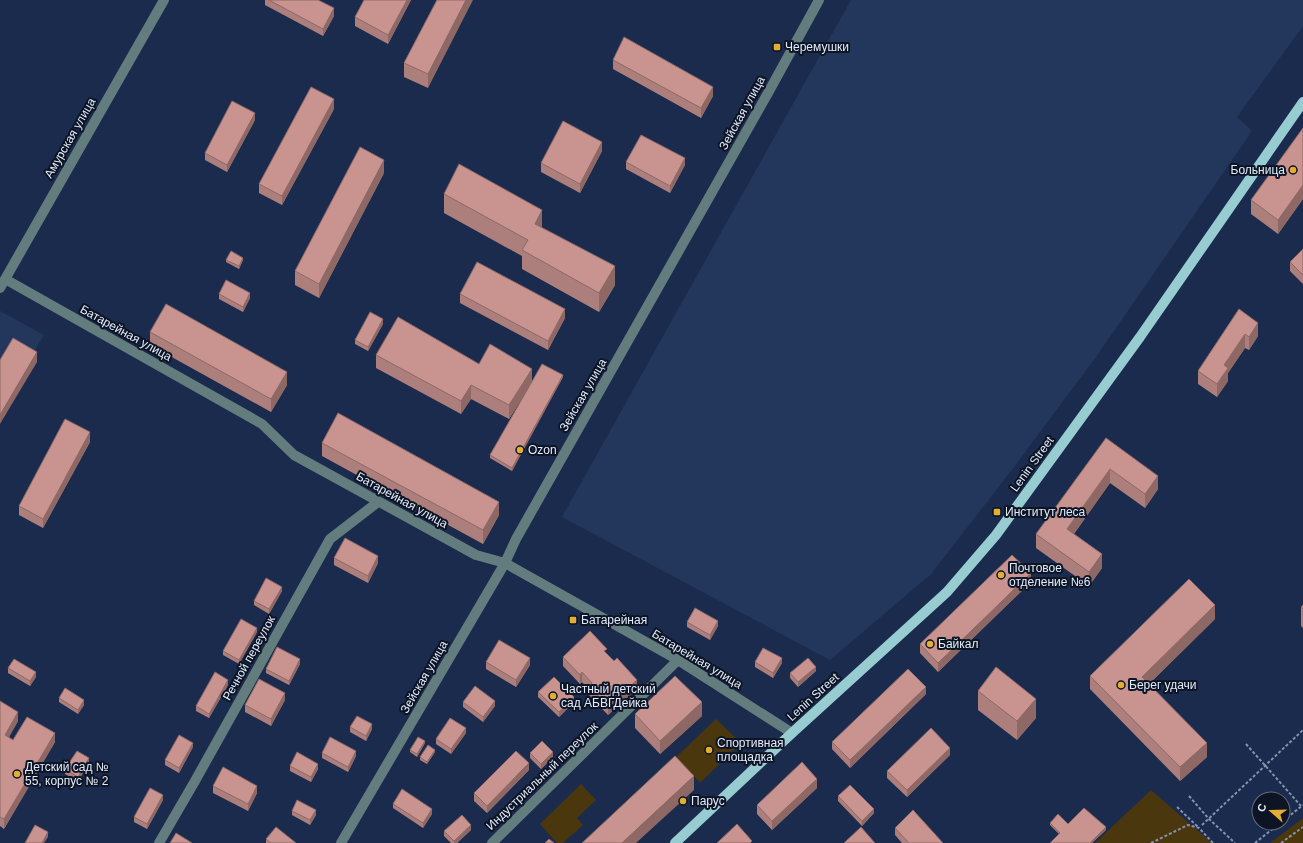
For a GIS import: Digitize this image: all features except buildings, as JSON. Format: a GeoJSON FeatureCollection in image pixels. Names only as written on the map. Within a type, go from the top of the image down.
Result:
{"type":"FeatureCollection","features":[{"type":"Feature","properties":{"kind":"main road","name":"Lenin Street"},"geometry":{"type":"LineString","coordinates":[[674,843],[947,592],[996,536],[1140,337],[1303,102]]}},
{"type":"Feature","properties":{"kind":"street","name":"Амурская улица"},"geometry":{"type":"LineString","coordinates":[[2,284],[164,0]]}},
{"type":"Feature","properties":{"kind":"street","name":"Зейская улица"},"geometry":{"type":"LineString","coordinates":[[341,843],[505,563],[516,539],[819,0]]}},
{"type":"Feature","properties":{"kind":"street","name":"Батарейная улица"},"geometry":{"type":"LineString","coordinates":[[2,284],[262,424],[294,455],[378,502],[476,555],[505,563],[678,660],[792,733]]}},
{"type":"Feature","properties":{"kind":"street","name":"Речной переулок"},"geometry":{"type":"LineString","coordinates":[[159,843],[330,539],[378,502]]}},
{"type":"Feature","properties":{"kind":"street","name":"Индустриальный переулок"},"geometry":{"type":"LineString","coordinates":[[492,843],[678,660]]}},
{"type":"Feature","properties":{"kind":"path"},"geometry":{"type":"LineString","coordinates":[[1202,826],[1303,730]]}},
{"type":"Feature","properties":{"kind":"path"},"geometry":{"type":"LineString","coordinates":[[1246,744],[1302,806],[1291,815]]}},
{"type":"Feature","properties":{"kind":"path"},"geometry":{"type":"LineString","coordinates":[[1189,796],[1209,819],[1235,843]]}},
{"type":"Feature","properties":{"kind":"path"},"geometry":{"type":"LineString","coordinates":[[1178,807],[1213,843]]}},
{"type":"Feature","properties":{"kind":"path"},"geometry":{"type":"LineString","coordinates":[[1151,843],[1188,825],[1199,828]]}},
{"type":"Feature","properties":{"kind":"path"},"geometry":{"type":"LineString","coordinates":[[1281,843],[1303,827]]}},
{"type":"Feature","properties":{"kind":"path"},"geometry":{"type":"LineString","coordinates":[[1255,843],[1270,831]]}},
{"type":"Feature","properties":{"kind":"shaded area"},"geometry":{"type":"Polygon","coordinates":[[[851,0],[1303,0],[1303,26],[1237,117],[1252,131],[1096,357],[1011,471],[931,574],[830,660],[562,517],[851,0]]]}},
{"type":"Feature","properties":{"kind":"shaded area"},"geometry":{"type":"Polygon","coordinates":[[[0,311],[44,335],[0,408],[0,311]]]}},
{"type":"Feature","properties":{"kind":"shaded area","name":"Спортивная площадка"},"geometry":{"type":"Polygon","coordinates":[[[716,719],[741,743],[700,783],[676,757],[716,719]]]}},
{"type":"Feature","properties":{"kind":"shaded area"},"geometry":{"type":"Polygon","coordinates":[[[581,784],[596,800],[577,818],[583,825],[563,843],[557,843],[540,824],[581,784]]]}},
{"type":"Feature","properties":{"kind":"shaded area"},"geometry":{"type":"Polygon","coordinates":[[[1151,790],[1212,843],[1095,843],[1151,790]]]}},
{"type":"Feature","properties":{"kind":"shaded area"},"geometry":{"type":"Polygon","coordinates":[[[1303,818],[1303,843],[1270,843],[1286,831],[1291,831],[1291,827],[1303,818]]]}},
{"type":"Feature","properties":{"kind":"place","name":"Черемушки"},"geometry":{"type":"Point","coordinates":[777,47]}},
{"type":"Feature","properties":{"kind":"place","name":"Больница"},"geometry":{"type":"Point","coordinates":[1293,170]}},
{"type":"Feature","properties":{"kind":"place","name":"Ozon"},"geometry":{"type":"Point","coordinates":[520,450]}},
{"type":"Feature","properties":{"kind":"place","name":"Институт леса"},"geometry":{"type":"Point","coordinates":[997,512]}},
{"type":"Feature","properties":{"kind":"place","name":"Почтовое отделение №6"},"geometry":{"type":"Point","coordinates":[1001,575]}},
{"type":"Feature","properties":{"kind":"place","name":"Батарейная"},"geometry":{"type":"Point","coordinates":[573,620]}},
{"type":"Feature","properties":{"kind":"place","name":"Байкал"},"geometry":{"type":"Point","coordinates":[930,644]}},
{"type":"Feature","properties":{"kind":"place","name":"Берег удачи"},"geometry":{"type":"Point","coordinates":[1121,685]}},
{"type":"Feature","properties":{"kind":"place","name":"Частный детский сад АБВГДейка"},"geometry":{"type":"Point","coordinates":[553,696]}},
{"type":"Feature","properties":{"kind":"place","name":"Спортивная площадка"},"geometry":{"type":"Point","coordinates":[709,750]}},
{"type":"Feature","properties":{"kind":"place","name":"Детский сад № 55, корпус № 2"},"geometry":{"type":"Point","coordinates":[17,774]}},
{"type":"Feature","properties":{"kind":"place","name":"Парус"},"geometry":{"type":"Point","coordinates":[683,801]}}]}
